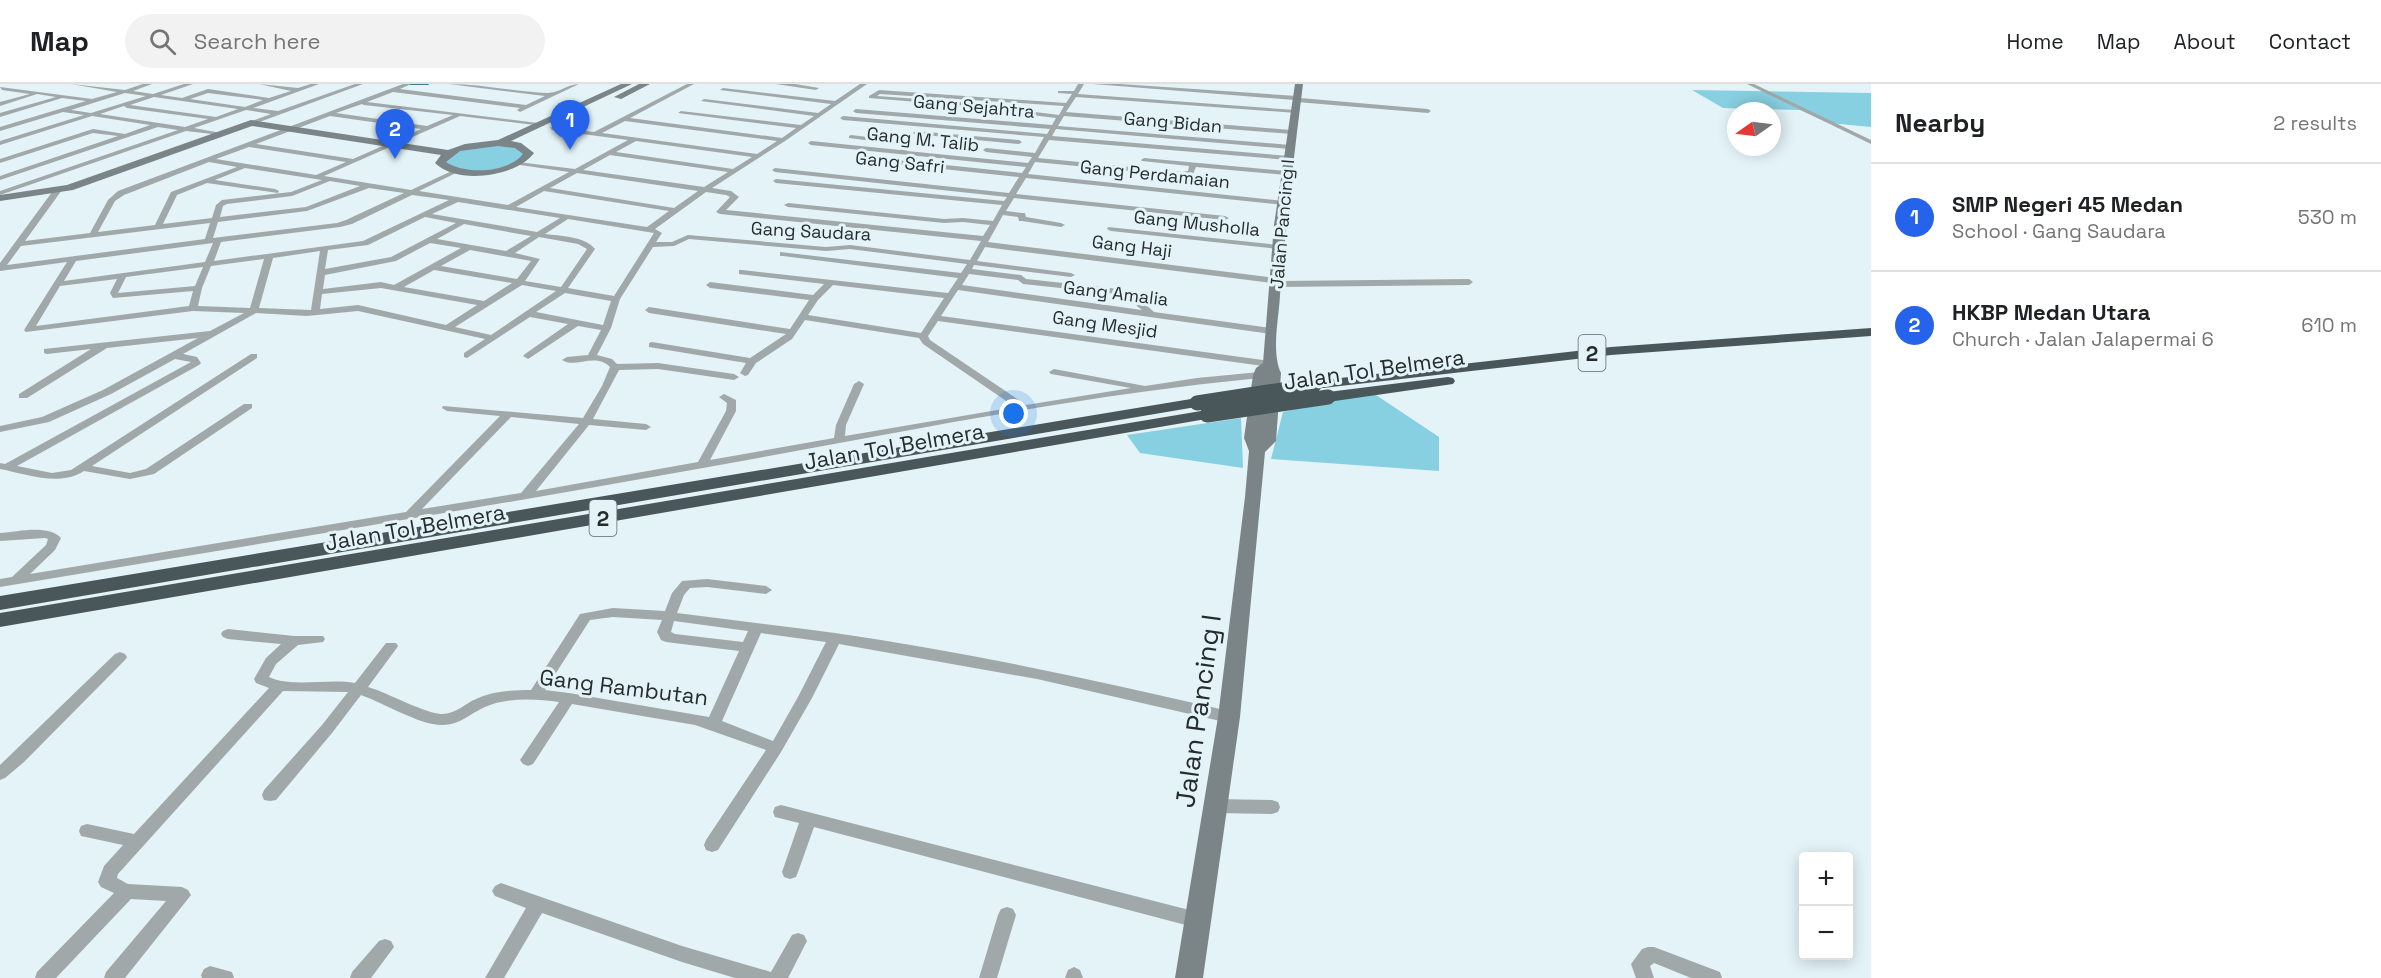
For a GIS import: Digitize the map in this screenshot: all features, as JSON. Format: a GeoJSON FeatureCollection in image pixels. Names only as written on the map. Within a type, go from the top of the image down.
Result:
{"type":"FeatureCollection","features":[{"type":"Feature","properties":{"kind":"highway","name":"Jalan Tol Belmera"},"geometry":{"type":"LineString","coordinates":[[0,620],[1202,409],[1314,385],[1611,351],[1871,332]]}},
{"type":"Feature","properties":{"kind":"highway","name":"Jalan Tol Belmera"},"geometry":{"type":"LineString","coordinates":[[0,603],[1202,409],[1328,397],[1581,366],[1871,342]]}},
{"type":"Feature","properties":{"kind":"street"},"geometry":{"type":"LineString","coordinates":[[74,84],[278,113]]}},
{"type":"Feature","properties":{"kind":"street"},"geometry":{"type":"LineString","coordinates":[[98,87],[110,84]]}},
{"type":"Feature","properties":{"kind":"street"},"geometry":{"type":"LineString","coordinates":[[0,129],[149,84]]}},
{"type":"Feature","properties":{"kind":"street"},"geometry":{"type":"LineString","coordinates":[[0,145],[190,84]]}},
{"type":"Feature","properties":{"kind":"street"},"geometry":{"type":"LineString","coordinates":[[182,99],[229,84]]}},
{"type":"Feature","properties":{"kind":"street"},"geometry":{"type":"LineString","coordinates":[[232,94],[261,84],[298,90]]}},
{"type":"Feature","properties":{"kind":"street"},"geometry":{"type":"LineString","coordinates":[[0,193],[316,84]]}},
{"type":"Feature","properties":{"kind":"street"},"geometry":{"type":"LineString","coordinates":[[0,198],[58,190],[360,84]]}},
{"type":"Feature","properties":{"kind":"street"},"geometry":{"type":"LineString","coordinates":[[93,235],[116,196],[407,84]]}},
{"type":"Feature","properties":{"kind":"street"},"geometry":{"type":"LineString","coordinates":[[426,94],[452,84],[551,95]]}},
{"type":"Feature","properties":{"kind":"street"},"geometry":{"type":"LineString","coordinates":[[515,92],[532,84]]}},
{"type":"Feature","properties":{"kind":"street"},"geometry":{"type":"LineString","coordinates":[[500,119],[576,84]]}},
{"type":"Feature","properties":{"kind":"street"},"geometry":{"type":"LineString","coordinates":[[518,145],[547,126],[628,84]]}},
{"type":"Feature","properties":{"kind":"street"},"geometry":{"type":"LineString","coordinates":[[498,143],[518,145],[529,153],[527,158],[520,163],[490,171],[456,171],[440,164],[442,158],[450,153],[464,148],[498,143],[547,126],[646,84]]}},
{"type":"Feature","properties":{"kind":"street"},"geometry":{"type":"LineString","coordinates":[[595,134],[691,84]]}},
{"type":"Feature","properties":{"kind":"street"},"geometry":{"type":"LineString","coordinates":[[662,124],[734,84]]}},
{"type":"Feature","properties":{"kind":"street"},"geometry":{"type":"LineString","coordinates":[[779,84],[819,86]]}},
{"type":"Feature","properties":{"kind":"street"},"geometry":{"type":"LineString","coordinates":[[650,229],[674,210],[783,140],[864,84]]}},
{"type":"Feature","properties":{"kind":"street"},"geometry":{"type":"LineString","coordinates":[[923,336],[965,274],[1006,203],[1081,84]]}},
{"type":"Feature","properties":{"kind":"street"},"geometry":{"type":"LineString","coordinates":[[1096,84],[1187,87],[1296,104]]}},
{"type":"Feature","properties":{"kind":"street","name":"Jalan Pancing I"},"geometry":{"type":"LineString","coordinates":[[1189,978],[1229,717],[1257,451],[1268,441],[1274,373],[1265,369],[1277,283],[1278,247],[1286,173],[1299,84]]}},
{"type":"Feature","properties":{"kind":"street"},"geometry":{"type":"LineString","coordinates":[[1750,84],[1871,142]]}},
{"type":"Feature","properties":{"kind":"street"},"geometry":{"type":"LineString","coordinates":[[799,99],[819,86]]}},
{"type":"Feature","properties":{"kind":"street"},"geometry":{"type":"LineString","coordinates":[[2,88],[93,101]]}},
{"type":"Feature","properties":{"kind":"street"},"geometry":{"type":"LineString","coordinates":[[392,90],[526,107]]}},
{"type":"Feature","properties":{"kind":"street"},"geometry":{"type":"LineString","coordinates":[[723,90],[835,103]]}},
{"type":"Feature","properties":{"kind":"street"},"geometry":{"type":"LineString","coordinates":[[208,91],[271,99]]}},
{"type":"Feature","properties":{"kind":"street"},"geometry":{"type":"LineString","coordinates":[[1068,105],[879,92],[871,98],[985,106],[984,110],[1033,114],[1291,132]]}},
{"type":"Feature","properties":{"kind":"street"},"geometry":{"type":"LineString","coordinates":[[1060,92],[1428,111]]}},
{"type":"Feature","properties":{"kind":"street"},"geometry":{"type":"LineString","coordinates":[[2,103],[39,93]]}},
{"type":"Feature","properties":{"kind":"street"},"geometry":{"type":"LineString","coordinates":[[0,116],[64,97]]}},
{"type":"Feature","properties":{"kind":"street"},"geometry":{"type":"LineString","coordinates":[[704,101],[819,115]]}},
{"type":"Feature","properties":{"kind":"street"},"geometry":{"type":"LineString","coordinates":[[360,102],[500,119],[758,156]]}},
{"type":"Feature","properties":{"kind":"street"},"geometry":{"type":"LineString","coordinates":[[122,105],[215,118]]}},
{"type":"Feature","properties":{"kind":"street"},"geometry":{"type":"LineString","coordinates":[[62,110],[219,134]]}},
{"type":"Feature","properties":{"kind":"street","name":"Gang Sejahtra"},"geometry":{"type":"LineString","coordinates":[[856,111],[1054,127]]}},
{"type":"Feature","properties":{"kind":"street"},"geometry":{"type":"LineString","coordinates":[[681,113],[802,127]]}},
{"type":"Feature","properties":{"kind":"street"},"geometry":{"type":"LineString","coordinates":[[328,114],[428,128]]}},
{"type":"Feature","properties":{"kind":"street"},"geometry":{"type":"LineString","coordinates":[[316,177],[460,114]]}},
{"type":"Feature","properties":{"kind":"street"},"geometry":{"type":"LineString","coordinates":[[843,118],[1047,139]]}},
{"type":"Feature","properties":{"kind":"street"},"geometry":{"type":"LineString","coordinates":[[19,151],[118,119]]}},
{"type":"Feature","properties":{"kind":"street"},"geometry":{"type":"LineString","coordinates":[[623,119],[783,140]]}},
{"type":"Feature","properties":{"kind":"street"},"geometry":{"type":"LineString","coordinates":[[250,123],[450,153]]}},
{"type":"Feature","properties":{"kind":"street"},"geometry":{"type":"LineString","coordinates":[[0,178],[157,125]]}},
{"type":"Feature","properties":{"kind":"street","name":"Gang Bidan"},"geometry":{"type":"LineString","coordinates":[[1054,127],[1289,152]]}},
{"type":"Feature","properties":{"kind":"street"},"geometry":{"type":"LineString","coordinates":[[0,161],[93,131],[126,135]]}},
{"type":"Feature","properties":{"kind":"street"},"geometry":{"type":"LineString","coordinates":[[916,134],[1289,152]]}},
{"type":"Feature","properties":{"kind":"street"},"geometry":{"type":"LineString","coordinates":[[851,137],[906,143],[908,145],[902,152]]}},
{"type":"Feature","properties":{"kind":"street"},"geometry":{"type":"LineString","coordinates":[[510,207],[635,139]]}},
{"type":"Feature","properties":{"kind":"street","name":"Gang M. Talib"},"geometry":{"type":"LineString","coordinates":[[811,143],[902,152],[1034,160]]}},
{"type":"Feature","properties":{"kind":"street"},"geometry":{"type":"LineString","coordinates":[[0,145],[28,152]]}},
{"type":"Feature","properties":{"kind":"street"},"geometry":{"type":"LineString","coordinates":[[248,145],[354,161]]}},
{"type":"Feature","properties":{"kind":"street"},"geometry":{"type":"LineString","coordinates":[[986,150],[1034,160],[1181,174],[1190,174],[1193,165]]}},
{"type":"Feature","properties":{"kind":"street"},"geometry":{"type":"LineString","coordinates":[[609,153],[734,171]]}},
{"type":"Feature","properties":{"kind":"street","name":"Gang Perdamaian"},"geometry":{"type":"LineString","coordinates":[[858,158],[1284,203]]}},
{"type":"Feature","properties":{"kind":"street"},"geometry":{"type":"LineString","coordinates":[[208,160],[650,229],[658,233],[616,299],[606,328],[591,357]]}},
{"type":"Feature","properties":{"kind":"street"},"geometry":{"type":"LineString","coordinates":[[1144,160],[1286,173]]}},
{"type":"Feature","properties":{"kind":"street"},"geometry":{"type":"LineString","coordinates":[[520,163],[705,190]]}},
{"type":"Feature","properties":{"kind":"street"},"geometry":{"type":"LineString","coordinates":[[158,227],[174,194],[244,166]]}},
{"type":"Feature","properties":{"kind":"street"},"geometry":{"type":"LineString","coordinates":[[0,168],[19,171]]}},
{"type":"Feature","properties":{"kind":"street"},"geometry":{"type":"LineString","coordinates":[[778,168],[1014,191],[1225,218]]}},
{"type":"Feature","properties":{"kind":"street"},"geometry":{"type":"LineString","coordinates":[[0,268],[338,225],[456,171]]}},
{"type":"Feature","properties":{"kind":"street"},"geometry":{"type":"LineString","coordinates":[[193,308],[207,265],[220,205],[225,202],[292,194],[329,179]]}},
{"type":"Feature","properties":{"kind":"street"},"geometry":{"type":"LineString","coordinates":[[206,180],[292,194]]}},
{"type":"Feature","properties":{"kind":"street"},"geometry":{"type":"LineString","coordinates":[[776,181],[1006,203]]}},
{"type":"Feature","properties":{"kind":"street"},"geometry":{"type":"LineString","coordinates":[[18,244],[315,208],[368,185]]}},
{"type":"Feature","properties":{"kind":"street"},"geometry":{"type":"LineString","coordinates":[[225,202],[227,194],[242,186]]}},
{"type":"Feature","properties":{"kind":"street"},"geometry":{"type":"LineString","coordinates":[[542,189],[674,210]]}},
{"type":"Feature","properties":{"kind":"street"},"geometry":{"type":"LineString","coordinates":[[0,268],[58,190]]}},
{"type":"Feature","properties":{"kind":"street","name":"Gang Haji"},"geometry":{"type":"LineString","coordinates":[[705,190],[735,197],[734,201],[720,212],[983,241],[1277,283],[1469,282]]}},
{"type":"Feature","properties":{"kind":"street"},"geometry":{"type":"LineString","coordinates":[[59,284],[365,243],[458,199]]}},
{"type":"Feature","properties":{"kind":"street"},"geometry":{"type":"LineString","coordinates":[[788,206],[912,218],[995,223]]}},
{"type":"Feature","properties":{"kind":"street"},"geometry":{"type":"LineString","coordinates":[[904,231],[920,208]]}},
{"type":"Feature","properties":{"kind":"street"},"geometry":{"type":"LineString","coordinates":[[1001,213],[1022,215],[1022,219],[1061,225]]}},
{"type":"Feature","properties":{"kind":"street"},"geometry":{"type":"LineString","coordinates":[[424,216],[585,244],[591,249],[562,291],[466,355]]}},
{"type":"Feature","properties":{"kind":"street"},"geometry":{"type":"LineString","coordinates":[[507,254],[568,216]]}},
{"type":"Feature","properties":{"kind":"street"},"geometry":{"type":"LineString","coordinates":[[320,273],[393,259],[463,222]]}},
{"type":"Feature","properties":{"kind":"street","name":"Gang Musholla"},"geometry":{"type":"LineString","coordinates":[[1111,229],[1278,247]]}},
{"type":"Feature","properties":{"kind":"street","name":"Gang Saudara"},"geometry":{"type":"LineString","coordinates":[[650,244],[674,244],[688,237],[780,246],[876,247],[1071,275]]}},
{"type":"Feature","properties":{"kind":"street"},"geometry":{"type":"LineString","coordinates":[[429,240],[536,259],[519,283],[447,328]]}},
{"type":"Feature","properties":{"kind":"street"},"geometry":{"type":"LineString","coordinates":[[395,288],[469,247]]}},
{"type":"Feature","properties":{"kind":"street"},"geometry":{"type":"LineString","coordinates":[[862,263],[876,247]]}},
{"type":"Feature","properties":{"kind":"street"},"geometry":{"type":"LineString","coordinates":[[315,312],[324,250]]}},
{"type":"Feature","properties":{"kind":"street"},"geometry":{"type":"LineString","coordinates":[[782,253],[1126,294],[1151,314]]}},
{"type":"Feature","properties":{"kind":"street"},"geometry":{"type":"LineString","coordinates":[[0,429],[45,420],[107,392],[254,311],[269,257]]}},
{"type":"Feature","properties":{"kind":"street"},"geometry":{"type":"LineString","coordinates":[[73,259],[29,330],[193,308],[315,312],[367,309],[493,338]]}},
{"type":"Feature","properties":{"kind":"street"},"geometry":{"type":"LineString","coordinates":[[433,267],[616,299]]}},
{"type":"Feature","properties":{"kind":"street"},"geometry":{"type":"LineString","coordinates":[[741,272],[829,284],[950,296]]}},
{"type":"Feature","properties":{"kind":"street"},"geometry":{"type":"LineString","coordinates":[[123,276],[114,292],[116,296],[198,288]]}},
{"type":"Feature","properties":{"kind":"street"},"geometry":{"type":"LineString","coordinates":[[745,374],[752,361],[792,332],[801,317],[829,284]]}},
{"type":"Feature","properties":{"kind":"street"},"geometry":{"type":"LineString","coordinates":[[710,285],[816,298]]}},
{"type":"Feature","properties":{"kind":"street"},"geometry":{"type":"LineString","coordinates":[[318,292],[363,286],[395,288],[485,304]]}},
{"type":"Feature","properties":{"kind":"street","name":"Gang Amalia"},"geometry":{"type":"LineString","coordinates":[[956,287],[1271,331]]}},
{"type":"Feature","properties":{"kind":"street"},"geometry":{"type":"LineString","coordinates":[[1078,304],[1083,288]]}},
{"type":"Feature","properties":{"kind":"street"},"geometry":{"type":"LineString","coordinates":[[649,310],[792,332]]}},
{"type":"Feature","properties":{"kind":"street"},"geometry":{"type":"LineString","coordinates":[[530,314],[606,328]]}},
{"type":"Feature","properties":{"kind":"street"},"geometry":{"type":"LineString","coordinates":[[801,317],[923,336]]}},
{"type":"Feature","properties":{"kind":"street","name":"Gang Mesjid"},"geometry":{"type":"LineString","coordinates":[[936,318],[1265,369]]}},
{"type":"Feature","properties":{"kind":"street"},"geometry":{"type":"LineString","coordinates":[[528,356],[577,322]]}},
{"type":"Feature","properties":{"kind":"street"},"geometry":{"type":"LineString","coordinates":[[47,351],[217,333]]}},
{"type":"Feature","properties":{"kind":"street"},"geometry":{"type":"LineString","coordinates":[[923,336],[926,342],[1024,408]]}},
{"type":"Feature","properties":{"kind":"street"},"geometry":{"type":"LineString","coordinates":[[23,396],[105,345]]}},
{"type":"Feature","properties":{"kind":"street"},"geometry":{"type":"LineString","coordinates":[[652,345],[752,361]]}},
{"type":"Feature","properties":{"kind":"street"},"geometry":{"type":"LineString","coordinates":[[682,370],[700,352]]}},
{"type":"Feature","properties":{"kind":"street"},"geometry":{"type":"LineString","coordinates":[[4,467],[196,363],[194,359],[176,356]]}},
{"type":"Feature","properties":{"kind":"street"},"geometry":{"type":"LineString","coordinates":[[4,467],[52,476],[74,473],[254,357]]}},
{"type":"Feature","properties":{"kind":"street"},"geometry":{"type":"LineString","coordinates":[[567,360],[591,357],[609,361],[615,367],[658,366],[734,378]]}},
{"type":"Feature","properties":{"kind":"street"},"geometry":{"type":"LineString","coordinates":[[525,496],[588,421],[607,388],[615,367]]}},
{"type":"Feature","properties":{"kind":"street"},"geometry":{"type":"LineString","coordinates":[[0,583],[525,496],[1024,408],[1229,377],[1265,369]]}},
{"type":"Feature","properties":{"kind":"street"},"geometry":{"type":"LineString","coordinates":[[1054,372],[1151,389]]}},
{"type":"Feature","properties":{"kind":"street"},"geometry":{"type":"LineString","coordinates":[[839,440],[841,425],[859,384]]}},
{"type":"Feature","properties":{"kind":"street"},"geometry":{"type":"LineString","coordinates":[[702,465],[731,411],[732,402],[724,397]]}},
{"type":"Feature","properties":{"kind":"street"},"geometry":{"type":"LineString","coordinates":[[85,468],[130,476],[150,472],[248,406]]}},
{"type":"Feature","properties":{"kind":"street"},"geometry":{"type":"LineString","coordinates":[[447,408],[646,427]]}},
{"type":"Feature","properties":{"kind":"street"},"geometry":{"type":"LineString","coordinates":[[410,515],[507,415]]}},
{"type":"Feature","properties":{"kind":"street"},"geometry":{"type":"LineString","coordinates":[[0,537],[47,534],[55,538],[51,547],[16,580]]}},
{"type":"Feature","properties":{"kind":"street"},"geometry":{"type":"LineString","coordinates":[[747,647],[666,637],[664,632],[678,593],[687,584],[707,583],[766,590]]}},
{"type":"Feature","properties":{"kind":"street"},"geometry":{"type":"LineString","coordinates":[[535,695],[585,617],[607,613],[670,617],[835,638],[1101,687],[1229,717]]}},
{"type":"Feature","properties":{"kind":"street","name":"Gang Rambutan"},"geometry":{"type":"LineString","coordinates":[[280,685],[357,688],[432,718],[447,721],[455,719],[486,700],[535,695],[713,724],[757,627]]}},
{"type":"Feature","properties":{"kind":"street"},"geometry":{"type":"LineString","coordinates":[[228,634],[294,641],[318,639]]}},
{"type":"Feature","properties":{"kind":"street"},"geometry":{"type":"LineString","coordinates":[[712,845],[776,748],[805,698],[835,638]]}},
{"type":"Feature","properties":{"kind":"street"},"geometry":{"type":"LineString","coordinates":[[280,685],[261,679],[264,671],[294,641]]}},
{"type":"Feature","properties":{"kind":"street"},"geometry":{"type":"LineString","coordinates":[[270,795],[327,729],[391,646]]}},
{"type":"Feature","properties":{"kind":"street"},"geometry":{"type":"LineString","coordinates":[[0,774],[19,758],[120,657]]}},
{"type":"Feature","properties":{"kind":"street"},"geometry":{"type":"LineString","coordinates":[[113,978],[182,895],[127,891],[106,880],[110,871],[280,685]]}},
{"type":"Feature","properties":{"kind":"street"},"geometry":{"type":"LineString","coordinates":[[528,760],[569,699]]}},
{"type":"Feature","properties":{"kind":"street"},"geometry":{"type":"LineString","coordinates":[[713,724],[776,748]]}},
{"type":"Feature","properties":{"kind":"street"},"geometry":{"type":"LineString","coordinates":[[1215,806],[1272,807]]}},
{"type":"Feature","properties":{"kind":"street"},"geometry":{"type":"LineString","coordinates":[[782,812],[1197,920]]}},
{"type":"Feature","properties":{"kind":"street"},"geometry":{"type":"LineString","coordinates":[[789,872],[808,819]]}},
{"type":"Feature","properties":{"kind":"street"},"geometry":{"type":"LineString","coordinates":[[87,831],[135,841]]}},
{"type":"Feature","properties":{"kind":"street"},"geometry":{"type":"LineString","coordinates":[[44,978],[127,891]]}},
{"type":"Feature","properties":{"kind":"street"},"geometry":{"type":"LineString","coordinates":[[501,891],[682,954],[765,978]]}},
{"type":"Feature","properties":{"kind":"street"},"geometry":{"type":"LineString","coordinates":[[494,978],[538,904]]}},
{"type":"Feature","properties":{"kind":"street"},"geometry":{"type":"LineString","coordinates":[[988,978],[1007,915]]}},
{"type":"Feature","properties":{"kind":"street"},"geometry":{"type":"LineString","coordinates":[[778,978],[798,941]]}},
{"type":"Feature","properties":{"kind":"street"},"geometry":{"type":"LineString","coordinates":[[359,978],[385,947]]}},
{"type":"Feature","properties":{"kind":"street"},"geometry":{"type":"LineString","coordinates":[[1645,978],[1640,964],[1648,955],[1654,955],[1713,978]]}},
{"type":"Feature","properties":{"kind":"shaded area"},"geometry":{"type":"Polygon","coordinates":[[[1692,90],[1871,93],[1871,127],[1829,123],[1800,110],[1781,110],[1781,102],[1727,102],[1727,108],[1692,90]]]}},
{"type":"Feature","properties":{"kind":"shaded area"},"geometry":{"type":"Polygon","coordinates":[[[481,144],[518,145],[529,153],[507,168],[469,172],[445,168],[442,158],[450,153],[481,144]]]}},
{"type":"Feature","properties":{"kind":"shaded area"},"geometry":{"type":"Polygon","coordinates":[[[1370,391],[1439,437],[1439,471],[1271,459],[1283,412],[1370,391]]]}},
{"type":"Feature","properties":{"kind":"shaded area"},"geometry":{"type":"Polygon","coordinates":[[[1241,418],[1243,468],[1140,453],[1127,435],[1241,418]]]}},
{"type":"Feature","properties":{"kind":"waterway"},"geometry":{"type":"LineString","coordinates":[[410,84],[428,84]]}},
{"type":"Feature","properties":{"kind":"place","name":"SMP Negeri 45 Medan"},"geometry":{"type":"Point","coordinates":[570,150]}},
{"type":"Feature","properties":{"kind":"place","name":"HKBP Medan Utara"},"geometry":{"type":"Point","coordinates":[395,159]}}]}
